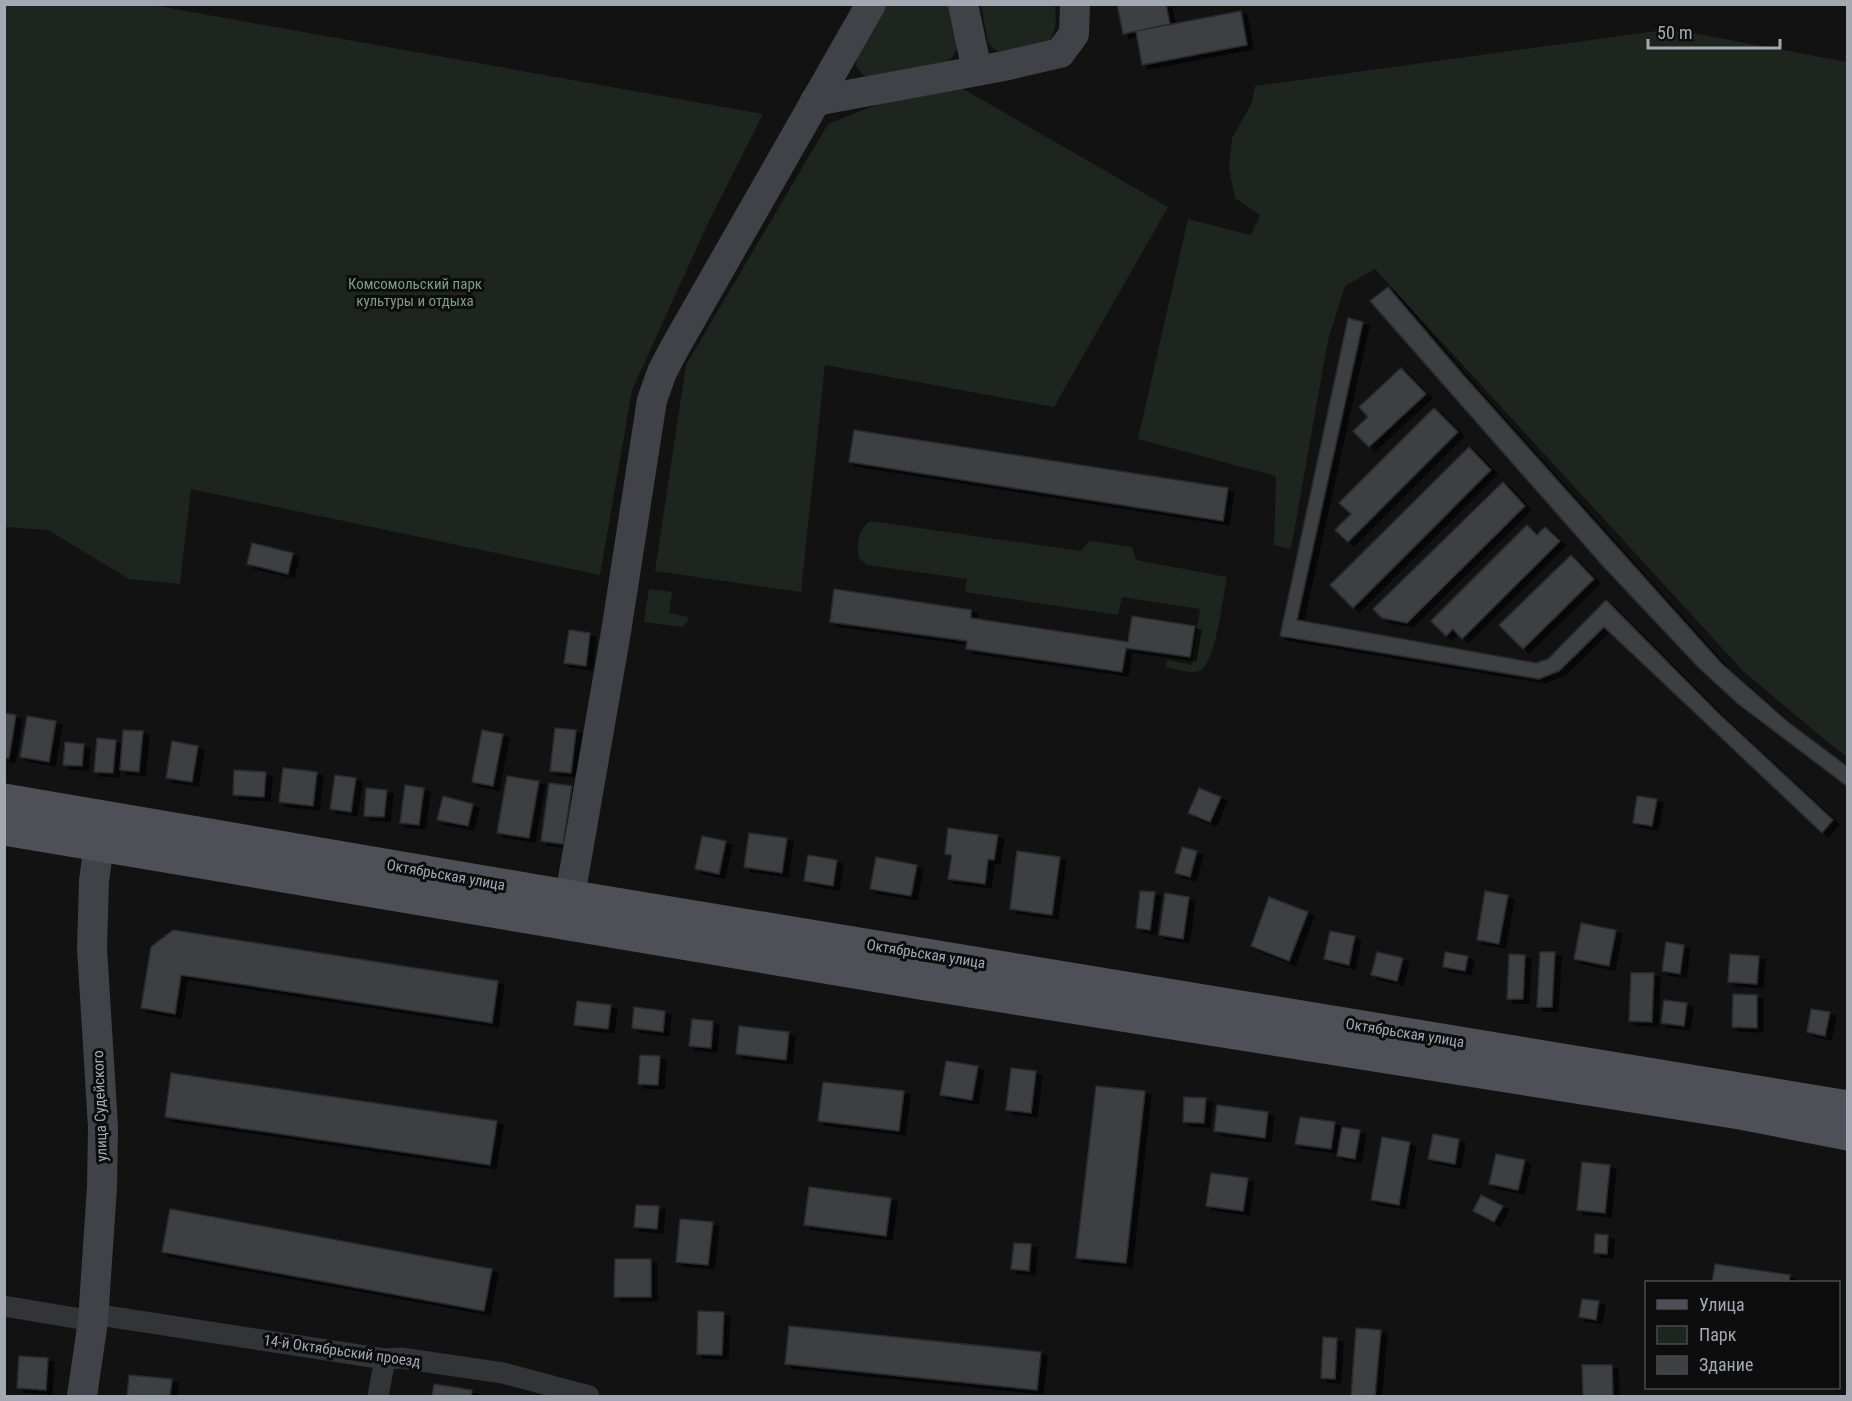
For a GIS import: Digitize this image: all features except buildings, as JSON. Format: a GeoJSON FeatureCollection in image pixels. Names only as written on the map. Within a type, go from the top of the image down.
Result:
{"type":"FeatureCollection","features":[{"type":"Feature","properties":{"kind":"main road","name":"Октябрьская улица"},"geometry":{"type":"LineString","coordinates":[[4,800],[101,830],[568,909],[1848,1107]]}},
{"type":"Feature","properties":{"kind":"main road","name":"Октябрьская улица"},"geometry":{"type":"LineString","coordinates":[[4,829],[101,830]]}},
{"type":"Feature","properties":{"kind":"main road","name":"Октябрьская улица"},"geometry":{"type":"LineString","coordinates":[[568,909],[970,991],[1740,1113],[1848,1134]]}},
{"type":"Feature","properties":{"kind":"street"},"geometry":{"type":"LineString","coordinates":[[568,909],[616,632],[652,400],[662,372],[674,349],[871,4]]}},
{"type":"Feature","properties":{"kind":"street"},"geometry":{"type":"LineString","coordinates":[[963,4],[977,71]]}},
{"type":"Feature","properties":{"kind":"street"},"geometry":{"type":"LineString","coordinates":[[815,101],[1060,53],[1074,34],[1075,4]]}},
{"type":"Feature","properties":{"kind":"street","name":"улица Судейского"},"geometry":{"type":"LineString","coordinates":[[82,1396],[93,1317],[102,1187],[103,1127],[92,948],[94,881],[101,830]]}},
{"type":"Feature","properties":{"kind":"street","name":"14-й Октябрьский проезд"},"geometry":{"type":"LineString","coordinates":[[4,1306],[385,1359],[401,1358],[503,1373],[589,1396]]}},
{"type":"Feature","properties":{"kind":"street"},"geometry":{"type":"LineString","coordinates":[[378,1396],[385,1359]]}},
{"type":"Feature","properties":{"kind":"green space","name":"Комсомольский парк культуры и отдыха"},"geometry":{"type":"Polygon","coordinates":[[[4,5],[152,5],[763,114],[709,221],[632,390],[600,575],[191,489],[180,584],[129,579],[48,530],[5,527],[4,5]]]}},
{"type":"Feature","properties":{"kind":"green space"},"geometry":{"type":"Polygon","coordinates":[[[886,5],[956,5],[959,36],[952,56],[946,62],[865,77],[856,66],[857,56],[886,5]]]}},
{"type":"Feature","properties":{"kind":"green space"},"geometry":{"type":"Polygon","coordinates":[[[981,5],[1055,5],[1054,32],[1050,40],[998,52],[988,43],[981,5]]]}},
{"type":"Feature","properties":{"kind":"green space"},"geometry":{"type":"Polygon","coordinates":[[[1671,29],[1847,62],[1847,756],[1744,672],[1375,269],[1345,286],[1328,340],[1291,549],[1274,545],[1276,476],[1138,439],[1188,219],[1251,235],[1260,215],[1235,198],[1229,169],[1232,138],[1252,103],[1255,86],[1671,29]]]}},
{"type":"Feature","properties":{"kind":"green space"},"geometry":{"type":"Polygon","coordinates":[[[958,86],[1168,207],[1054,407],[825,365],[801,592],[655,571],[686,365],[828,124],[891,99],[958,86]]]}},
{"type":"Feature","properties":{"kind":"green space"},"geometry":{"type":"Polygon","coordinates":[[[870,521],[1080,551],[1090,541],[1132,547],[1136,560],[1227,577],[1218,629],[1210,657],[1205,666],[1195,672],[1166,667],[1167,660],[1192,665],[1200,609],[1122,597],[1118,615],[965,592],[967,579],[867,565],[859,558],[858,543],[860,533],[870,521]]]}},
{"type":"Feature","properties":{"kind":"green space"},"geometry":{"type":"Polygon","coordinates":[[[649,589],[672,592],[669,613],[688,617],[688,621],[682,627],[644,622],[649,589]]]}}]}
